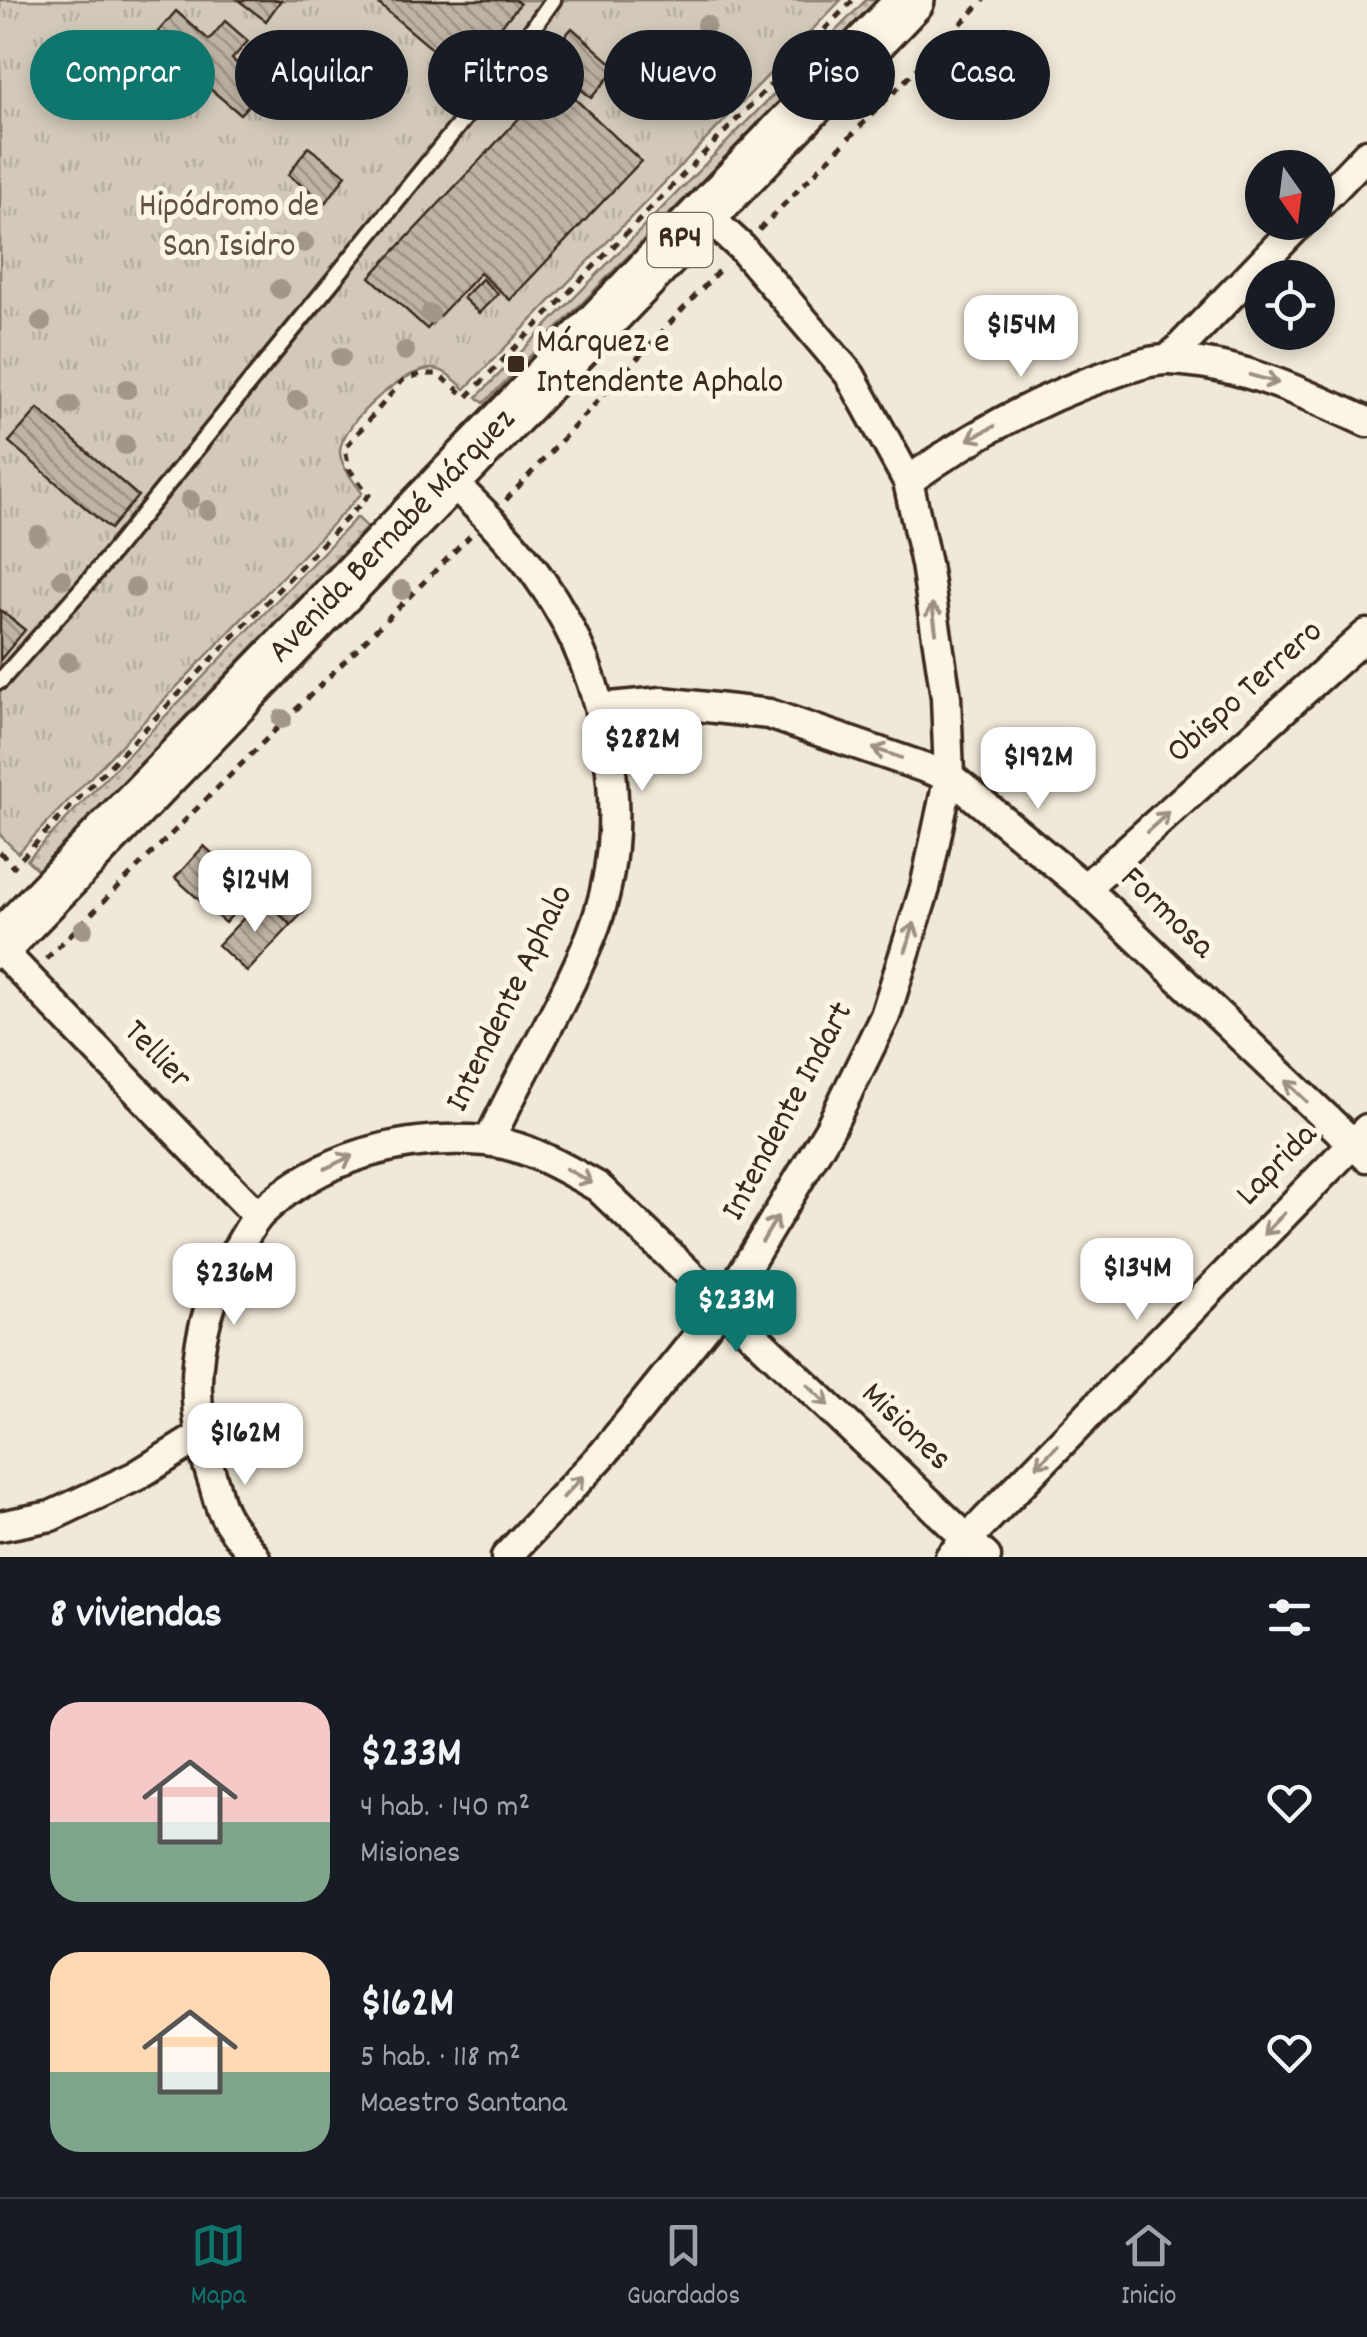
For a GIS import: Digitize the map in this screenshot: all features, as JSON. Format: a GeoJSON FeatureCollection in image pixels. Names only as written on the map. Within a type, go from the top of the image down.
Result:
{"type":"FeatureCollection","features":[{"type":"Feature","properties":{"kind":"main road","name":"Avenida Bernabé Márquez"},"geometry":{"type":"LineString","coordinates":[[0,947],[911,0]]}},
{"type":"Feature","properties":{"kind":"street"},"geometry":{"type":"LineString","coordinates":[[1335,187],[1367,154]]}},
{"type":"Feature","properties":{"kind":"street","name":"Intendente Indart"},"geometry":{"type":"LineString","coordinates":[[506,1557],[604,1453],[724,1304],[830,1128],[886,1016],[925,888],[949,776],[946,698],[926,564],[908,481],[850,375],[742,248],[705,214]]}},
{"type":"Feature","properties":{"kind":"street"},"geometry":{"type":"LineString","coordinates":[[1168,360],[1284,240]]}},
{"type":"Feature","properties":{"kind":"street"},"geometry":{"type":"LineString","coordinates":[[908,481],[959,444],[1062,390],[1137,365],[1168,360],[1234,370],[1286,385],[1367,422]]}},
{"type":"Feature","properties":{"kind":"street","name":"Intendente Aphalo"},"geometry":{"type":"LineString","coordinates":[[255,1557],[224,1515],[198,1437],[196,1379],[202,1332],[218,1282],[258,1216],[299,1182],[356,1154],[421,1141],[489,1141],[592,934],[614,860],[613,784],[600,708],[576,643],[542,582],[489,518],[449,479]]}},
{"type":"Feature","properties":{"kind":"street","name":"Obispo Terrero"},"geometry":{"type":"LineString","coordinates":[[1085,888],[1367,634]]}},
{"type":"Feature","properties":{"kind":"street","name":"Formosa"},"geometry":{"type":"LineString","coordinates":[[600,708],[662,702],[769,714],[949,776],[1085,888],[1362,1144]]}},
{"type":"Feature","properties":{"kind":"street","name":"Tellier"},"geometry":{"type":"LineString","coordinates":[[0,947],[258,1216]]}},
{"type":"Feature","properties":{"kind":"street","name":"Misiones"},"geometry":{"type":"LineString","coordinates":[[489,1141],[546,1158],[598,1187],[724,1304],[967,1551]]}},
{"type":"Feature","properties":{"kind":"street","name":"Laprida"},"geometry":{"type":"LineString","coordinates":[[967,1551],[1362,1144]]}},
{"type":"Feature","properties":{"kind":"street"},"geometry":{"type":"LineString","coordinates":[[0,1526],[51,1516],[136,1476],[198,1437]]}},
{"type":"Feature","properties":{"kind":"lane"},"geometry":{"type":"LineString","coordinates":[[0,681],[101,567],[497,78],[553,0]]}},
{"type":"Feature","properties":{"kind":"path"},"geometry":{"type":"LineString","coordinates":[[0,852],[13,867],[370,494],[349,469],[345,448],[403,380],[438,374],[467,397],[853,0]]}},
{"type":"Feature","properties":{"kind":"green space","name":"Hipódromo de San Isidro"},"geometry":{"type":"Polygon","coordinates":[[[0,0],[841,0],[812,30],[772,30],[772,71],[752,92],[752,30],[604,30],[604,120],[725,120],[465,389],[442,371],[427,369],[396,384],[364,410],[343,439],[340,451],[345,468],[362,493],[18,853],[0,835],[0,0]]]}},
{"type":"Feature","properties":{"kind":"green space"},"geometry":{"type":"Polygon","coordinates":[[[866,0],[879,0],[850,30],[837,30],[866,0]]]}},
{"type":"Feature","properties":{"kind":"green space"},"geometry":{"type":"Polygon","coordinates":[[[772,96],[772,109],[484,403],[477,397],[752,120],[772,96]]]}},
{"type":"Feature","properties":{"kind":"green space"},"geometry":{"type":"Polygon","coordinates":[[[357,517],[367,527],[38,870],[27,860],[357,517]]]}},
{"type":"Feature","properties":{"kind":"building"},"geometry":{"type":"Polygon","coordinates":[[[238,0],[281,0],[266,21],[238,0]]]}},
{"type":"Feature","properties":{"kind":"building"},"geometry":{"type":"Polygon","coordinates":[[[374,0],[515,0],[520,4],[498,30],[428,30],[428,45],[374,0]]]}},
{"type":"Feature","properties":{"kind":"building"},"geometry":{"type":"Polygon","coordinates":[[[176,11],[198,30],[160,30],[176,11]]]}},
{"type":"Feature","properties":{"kind":"building"},"geometry":{"type":"Polygon","coordinates":[[[225,21],[235,30],[232,59],[235,110],[215,93],[215,33],[225,21]]]}},
{"type":"Feature","properties":{"kind":"building"},"geometry":{"type":"Polygon","coordinates":[[[584,39],[604,56],[604,83],[591,98],[584,92],[584,39]]]}},
{"type":"Feature","properties":{"kind":"building"},"geometry":{"type":"Polygon","coordinates":[[[584,107],[641,161],[510,300],[480,273],[427,329],[370,277],[517,120],[584,120],[584,107]]]}},
{"type":"Feature","properties":{"kind":"building"},"geometry":{"type":"Polygon","coordinates":[[[308,147],[346,175],[326,203],[288,175],[308,147]]]}},
{"type":"Feature","properties":{"kind":"building"},"geometry":{"type":"Polygon","coordinates":[[[482,279],[498,294],[479,313],[463,298],[482,279]]]}},
{"type":"Feature","properties":{"kind":"building"},"geometry":{"type":"Polygon","coordinates":[[[38,409],[138,496],[110,529],[9,442],[38,409]]]}},
{"type":"Feature","properties":{"kind":"building"},"geometry":{"type":"Polygon","coordinates":[[[0,610],[25,630],[0,660],[0,610]]]}},
{"type":"Feature","properties":{"kind":"building"},"geometry":{"type":"Polygon","coordinates":[[[204,846],[254,891],[225,923],[175,878],[204,846]]]}},
{"type":"Feature","properties":{"kind":"building"},"geometry":{"type":"Polygon","coordinates":[[[278,883],[306,909],[291,925],[263,898],[278,883]]]}},
{"type":"Feature","properties":{"kind":"building"},"geometry":{"type":"Polygon","coordinates":[[[263,898],[291,925],[247,972],[218,945],[263,898]]]}},
{"type":"Feature","properties":{"kind":"place","name":"Márquez e Intendente Aphalo"},"geometry":{"type":"Point","coordinates":[516,364]}}]}
